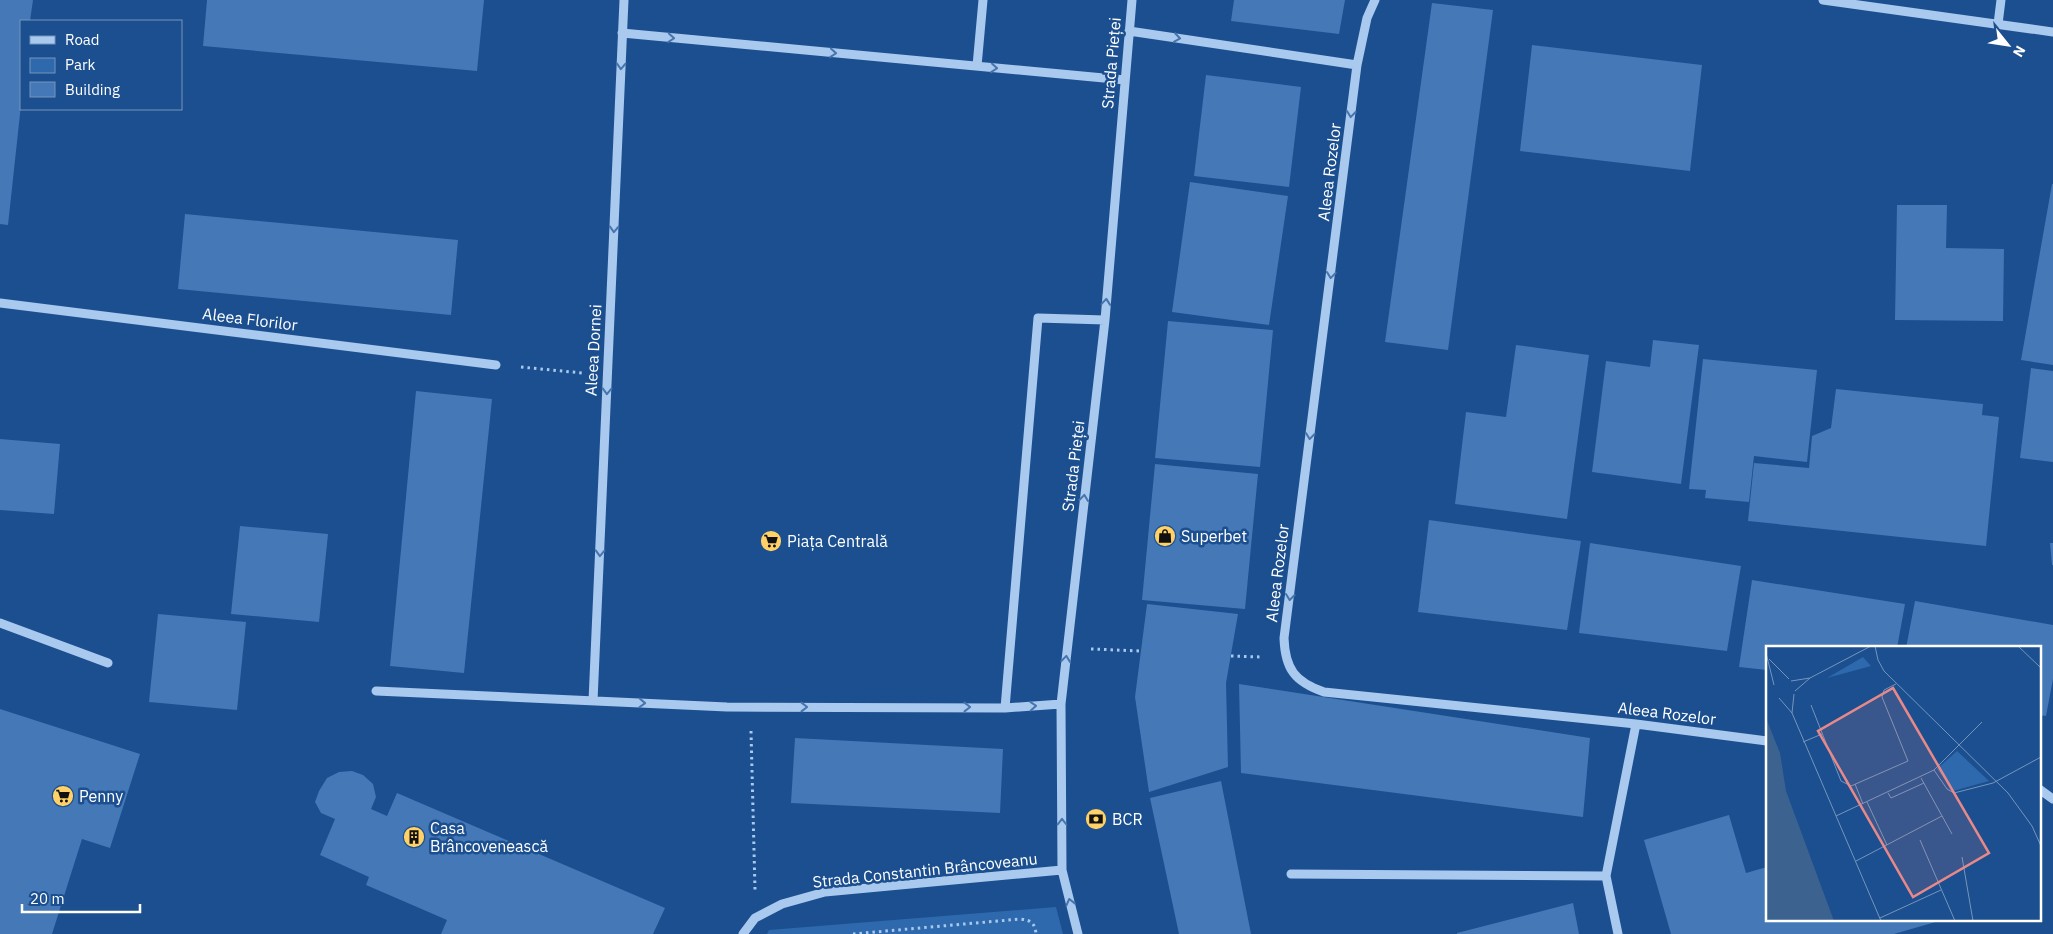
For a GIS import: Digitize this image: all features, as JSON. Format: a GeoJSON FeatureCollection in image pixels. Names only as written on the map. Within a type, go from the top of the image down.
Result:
{"type":"FeatureCollection","features":[{"type":"Feature","properties":{"kind":"street","name":"Aleea Dornei"},"geometry":{"type":"LineString","coordinates":[[593,701],[624,0]]}},
{"type":"Feature","properties":{"kind":"street"},"geometry":{"type":"LineString","coordinates":[[977,66],[983,0]]}},
{"type":"Feature","properties":{"kind":"street","name":"Strada Pieței"},"geometry":{"type":"LineString","coordinates":[[1078,934],[1062,870],[1061,704],[1105,320],[1132,0]]}},
{"type":"Feature","properties":{"kind":"street","name":"Aleea Rozelor"},"geometry":{"type":"LineString","coordinates":[[1375,0],[1367,18],[1357,65],[1284,638],[1285,657],[1295,675],[1308,686],[1324,692],[1636,724],[1766,741]]}},
{"type":"Feature","properties":{"kind":"street"},"geometry":{"type":"LineString","coordinates":[[1823,0],[2053,32]]}},
{"type":"Feature","properties":{"kind":"street"},"geometry":{"type":"LineString","coordinates":[[1998,24],[2001,0]]}},
{"type":"Feature","properties":{"kind":"street"},"geometry":{"type":"LineString","coordinates":[[1129,31],[1357,65]]}},
{"type":"Feature","properties":{"kind":"street"},"geometry":{"type":"LineString","coordinates":[[622,33],[1125,80]]}},
{"type":"Feature","properties":{"kind":"street","name":"Aleea Florilor"},"geometry":{"type":"LineString","coordinates":[[0,303],[496,365]]}},
{"type":"Feature","properties":{"kind":"street"},"geometry":{"type":"LineString","coordinates":[[1005,708],[1038,318],[1105,320]]}},
{"type":"Feature","properties":{"kind":"street"},"geometry":{"type":"LineString","coordinates":[[0,623],[108,663]]}},
{"type":"Feature","properties":{"kind":"street"},"geometry":{"type":"LineString","coordinates":[[376,690],[751,707],[1005,708],[1061,704]]}},
{"type":"Feature","properties":{"kind":"street"},"geometry":{"type":"LineString","coordinates":[[1618,934],[1606,876],[1636,724]]}},
{"type":"Feature","properties":{"kind":"street"},"geometry":{"type":"LineString","coordinates":[[2040,790],[2053,799]]}},
{"type":"Feature","properties":{"kind":"street","name":"Strada Constantin Brâncoveanu"},"geometry":{"type":"LineString","coordinates":[[743,934],[755,918],[782,904],[825,892],[1062,870]]}},
{"type":"Feature","properties":{"kind":"street"},"geometry":{"type":"LineString","coordinates":[[1291,874],[1606,876]]}},
{"type":"Feature","properties":{"kind":"path"},"geometry":{"type":"LineString","coordinates":[[496,365],[607,376]]}},
{"type":"Feature","properties":{"kind":"path"},"geometry":{"type":"LineString","coordinates":[[1067,648],[1141,650]]}},
{"type":"Feature","properties":{"kind":"path"},"geometry":{"type":"LineString","coordinates":[[751,707],[755,918]]}},
{"type":"Feature","properties":{"kind":"path"},"geometry":{"type":"LineString","coordinates":[[852,934],[1020,919],[1028,920],[1033,924],[1036,934]]}},
{"type":"Feature","properties":{"kind":"green space"},"geometry":{"type":"Polygon","coordinates":[[[1056,907],[1063,934],[767,934],[769,930],[1056,907]]]}},
{"type":"Feature","properties":{"kind":"building"},"geometry":{"type":"Polygon","coordinates":[[[0,0],[33,0],[30,20],[20,20],[20,110],[8,225],[0,224],[0,0]]]}},
{"type":"Feature","properties":{"kind":"building"},"geometry":{"type":"Polygon","coordinates":[[[207,0],[484,0],[477,71],[203,46],[207,0]]]}},
{"type":"Feature","properties":{"kind":"building"},"geometry":{"type":"Polygon","coordinates":[[[1234,0],[1345,0],[1339,34],[1231,21],[1234,0]]]}},
{"type":"Feature","properties":{"kind":"building"},"geometry":{"type":"Polygon","coordinates":[[[1432,3],[1493,10],[1448,350],[1385,342],[1432,3]]]}},
{"type":"Feature","properties":{"kind":"building"},"geometry":{"type":"Polygon","coordinates":[[[1532,45],[1702,65],[1690,171],[1520,151],[1532,45]]]}},
{"type":"Feature","properties":{"kind":"building"},"geometry":{"type":"Polygon","coordinates":[[[1206,75],[1301,87],[1289,187],[1194,176],[1206,75]]]}},
{"type":"Feature","properties":{"kind":"building"},"geometry":{"type":"Polygon","coordinates":[[[1190,182],[1288,196],[1269,325],[1172,312],[1190,182]]]}},
{"type":"Feature","properties":{"kind":"building"},"geometry":{"type":"Polygon","coordinates":[[[2053,184],[2053,365],[2021,360],[2053,184]]]}},
{"type":"Feature","properties":{"kind":"building"},"geometry":{"type":"Polygon","coordinates":[[[1897,205],[1947,205],[1946,248],[2004,249],[2003,321],[1895,320],[1897,205]]]}},
{"type":"Feature","properties":{"kind":"building"},"geometry":{"type":"Polygon","coordinates":[[[185,214],[458,240],[451,315],[178,289],[185,214]]]}},
{"type":"Feature","properties":{"kind":"building"},"geometry":{"type":"Polygon","coordinates":[[[1168,321],[1273,330],[1260,467],[1155,458],[1168,321]]]}},
{"type":"Feature","properties":{"kind":"building"},"geometry":{"type":"Polygon","coordinates":[[[1653,340],[1699,345],[1681,484],[1592,472],[1606,361],[1650,367],[1653,340]]]}},
{"type":"Feature","properties":{"kind":"building"},"geometry":{"type":"Polygon","coordinates":[[[1516,345],[1589,355],[1567,519],[1455,504],[1466,412],[1506,417],[1516,345]]]}},
{"type":"Feature","properties":{"kind":"building"},"geometry":{"type":"Polygon","coordinates":[[[1703,359],[1817,370],[1807,462],[1754,456],[1749,502],[1705,498],[1706,490],[1689,489],[1703,359]]]}},
{"type":"Feature","properties":{"kind":"building"},"geometry":{"type":"Polygon","coordinates":[[[2031,368],[2053,371],[2053,462],[2020,458],[2031,368]]]}},
{"type":"Feature","properties":{"kind":"building"},"geometry":{"type":"Polygon","coordinates":[[[1836,389],[1983,404],[1982,415],[1999,417],[1986,546],[1748,521],[1754,463],[1809,468],[1812,436],[1831,428],[1836,389]]]}},
{"type":"Feature","properties":{"kind":"building"},"geometry":{"type":"Polygon","coordinates":[[[416,391],[492,399],[464,673],[390,666],[416,391]]]}},
{"type":"Feature","properties":{"kind":"building"},"geometry":{"type":"Polygon","coordinates":[[[0,439],[60,444],[54,514],[0,510],[0,439]]]}},
{"type":"Feature","properties":{"kind":"building"},"geometry":{"type":"Polygon","coordinates":[[[1155,464],[1258,474],[1245,609],[1142,600],[1155,464]]]}},
{"type":"Feature","properties":{"kind":"building"},"geometry":{"type":"Polygon","coordinates":[[[1429,520],[1581,541],[1567,630],[1418,612],[1429,520]]]}},
{"type":"Feature","properties":{"kind":"building"},"geometry":{"type":"Polygon","coordinates":[[[240,526],[328,534],[319,622],[231,614],[240,526]]]}},
{"type":"Feature","properties":{"kind":"building"},"geometry":{"type":"Polygon","coordinates":[[[1590,543],[1741,566],[1727,651],[1579,633],[1590,543]]]}},
{"type":"Feature","properties":{"kind":"building"},"geometry":{"type":"Polygon","coordinates":[[[2050,543],[2053,543],[2053,565],[2052,565],[2050,543]]]}},
{"type":"Feature","properties":{"kind":"building"},"geometry":{"type":"Polygon","coordinates":[[[1752,580],[1905,604],[1897,646],[1766,646],[1766,670],[1739,667],[1752,580]]]}},
{"type":"Feature","properties":{"kind":"building"},"geometry":{"type":"Polygon","coordinates":[[[1915,601],[2053,625],[2053,679],[2046,716],[2040,715],[2040,646],[1906,646],[1915,601]]]}},
{"type":"Feature","properties":{"kind":"building"},"geometry":{"type":"Polygon","coordinates":[[[1147,604],[1238,614],[1226,683],[1228,767],[1149,792],[1135,697],[1147,604]]]}},
{"type":"Feature","properties":{"kind":"building"},"geometry":{"type":"Polygon","coordinates":[[[158,614],[246,622],[237,710],[149,702],[158,614]]]}},
{"type":"Feature","properties":{"kind":"building"},"geometry":{"type":"Polygon","coordinates":[[[1239,684],[1590,738],[1583,817],[1241,773],[1239,684]]]}},
{"type":"Feature","properties":{"kind":"building","name":"Penny"},"geometry":{"type":"Polygon","coordinates":[[[0,709],[140,754],[110,848],[82,839],[52,934],[0,934],[0,709]]]}},
{"type":"Feature","properties":{"kind":"building"},"geometry":{"type":"Polygon","coordinates":[[[795,738],[1003,749],[1000,813],[791,803],[795,738]]]}},
{"type":"Feature","properties":{"kind":"building","name":"Casa Brâncovenească"},"geometry":{"type":"Polygon","coordinates":[[[352,771],[363,775],[373,784],[376,797],[371,809],[387,816],[397,793],[665,908],[653,934],[441,934],[447,920],[366,885],[369,877],[320,855],[335,819],[321,813],[315,802],[319,791],[327,778],[339,772],[352,771]]]}},
{"type":"Feature","properties":{"kind":"building"},"geometry":{"type":"Polygon","coordinates":[[[1221,781],[1251,934],[1179,934],[1150,798],[1221,781]]]}},
{"type":"Feature","properties":{"kind":"building"},"geometry":{"type":"Polygon","coordinates":[[[1729,815],[1746,873],[1766,867],[1766,922],[1936,922],[1894,934],[1671,934],[1644,840],[1729,815]]]}},
{"type":"Feature","properties":{"kind":"building"},"geometry":{"type":"Polygon","coordinates":[[[1573,903],[1579,934],[1457,934],[1457,933],[1573,903]]]}},
{"type":"Feature","properties":{"kind":"place","name":"Superbet"},"geometry":{"type":"Point","coordinates":[1165,536]}},
{"type":"Feature","properties":{"kind":"place","name":"Piața Centrală"},"geometry":{"type":"Point","coordinates":[771,541]}},
{"type":"Feature","properties":{"kind":"place","name":"Penny"},"geometry":{"type":"Point","coordinates":[63,796]}},
{"type":"Feature","properties":{"kind":"place","name":"BCR"},"geometry":{"type":"Point","coordinates":[1096,819]}},
{"type":"Feature","properties":{"kind":"place","name":"Casa Brâncovenească"},"geometry":{"type":"Point","coordinates":[414,837]}}]}
